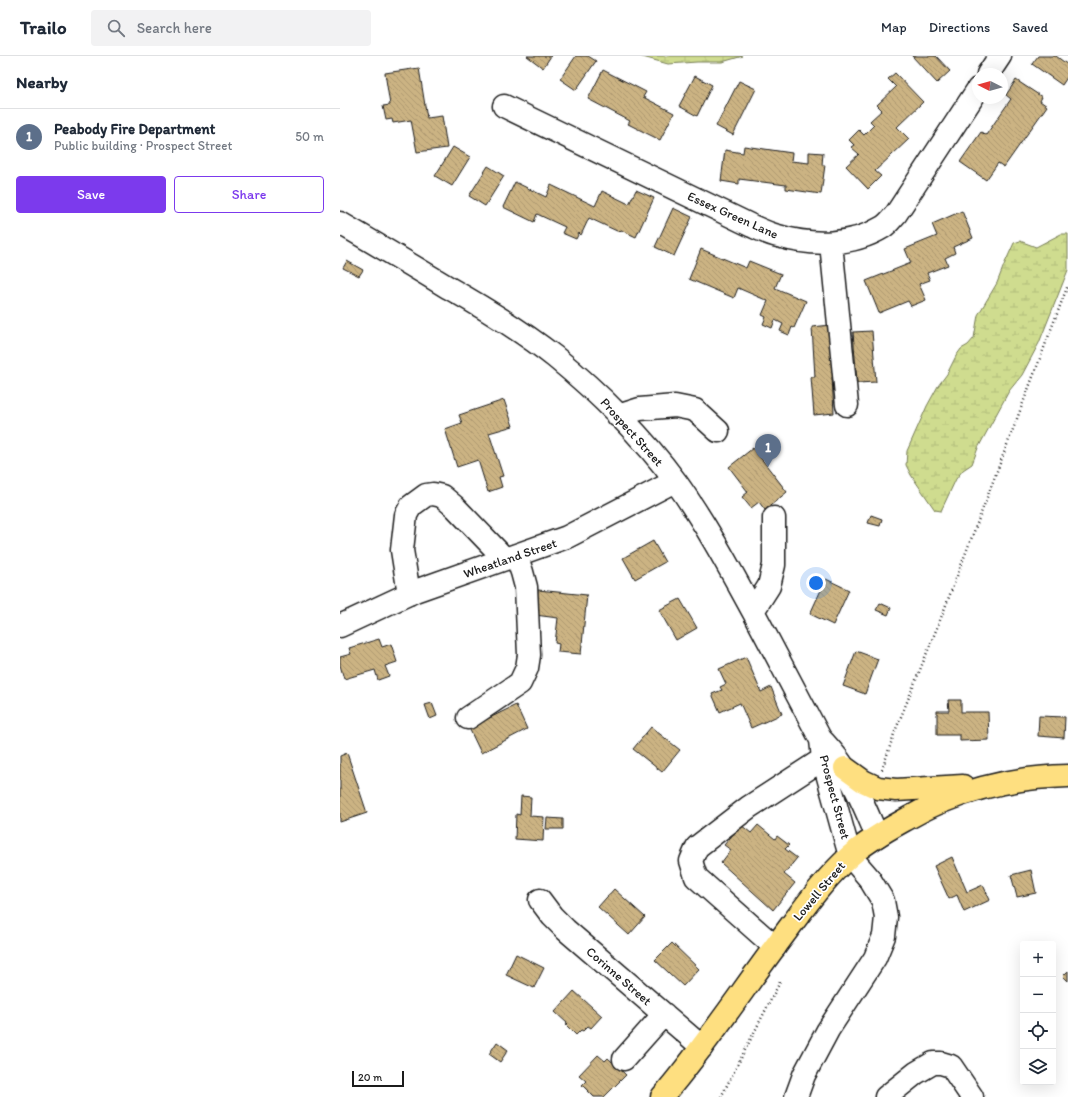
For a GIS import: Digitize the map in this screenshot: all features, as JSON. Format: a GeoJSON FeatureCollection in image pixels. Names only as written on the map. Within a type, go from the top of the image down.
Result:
{"type":"FeatureCollection","features":[{"type":"Feature","properties":{"kind":"main road"},"geometry":{"type":"LineString","coordinates":[[845,768],[863,781],[878,788],[896,790],[959,786],[989,786]]}},
{"type":"Feature","properties":{"kind":"main road","name":"Lowell Street"},"geometry":{"type":"LineString","coordinates":[[662,1097],[702,1047],[806,905],[822,885],[850,856],[891,827],[943,801],[989,786],[1024,780],[1068,776]]}},
{"type":"Feature","properties":{"kind":"street"},"geometry":{"type":"LineString","coordinates":[[992,68],[1000,56]]}},
{"type":"Feature","properties":{"kind":"street","name":"Essex Green Lane"},"geometry":{"type":"LineString","coordinates":[[504,106],[759,229],[777,236],[798,241],[831,243],[846,241],[865,235],[884,226],[896,214],[972,98]]}},
{"type":"Feature","properties":{"kind":"street","name":"Prospect Street"},"geometry":{"type":"LineString","coordinates":[[340,223],[491,313],[554,357],[583,381],[618,416],[644,443],[676,481],[727,563],[753,611],[822,749],[850,856]]}},
{"type":"Feature","properties":{"kind":"street"},"geometry":{"type":"LineString","coordinates":[[831,243],[847,405]]}},
{"type":"Feature","properties":{"kind":"street"},"geometry":{"type":"LineString","coordinates":[[618,416],[640,409],[675,406],[695,410],[718,431]]}},
{"type":"Feature","properties":{"kind":"street","name":"Wheatland Street"},"geometry":{"type":"LineString","coordinates":[[340,626],[409,594],[567,538],[676,481]]}},
{"type":"Feature","properties":{"kind":"street"},"geometry":{"type":"LineString","coordinates":[[409,594],[402,550],[406,515],[411,506],[426,495],[433,494],[442,496],[511,557],[522,572],[526,587],[529,655],[527,668],[520,683],[468,718]]}},
{"type":"Feature","properties":{"kind":"street"},"geometry":{"type":"LineString","coordinates":[[753,611],[769,586],[774,565],[774,518]]}},
{"type":"Feature","properties":{"kind":"street"},"geometry":{"type":"LineString","coordinates":[[775,947],[696,877],[692,861],[697,847],[822,749]]}},
{"type":"Feature","properties":{"kind":"street","name":"Prospect Street"},"geometry":{"type":"LineString","coordinates":[[822,749],[833,753],[845,768],[877,836]]}},
{"type":"Feature","properties":{"kind":"street"},"geometry":{"type":"LineString","coordinates":[[796,1097],[804,1075],[828,1030],[875,958],[884,936],[886,917],[883,901],[870,878],[850,856]]}},
{"type":"Feature","properties":{"kind":"street","name":"Corinne Street"},"geometry":{"type":"LineString","coordinates":[[540,900],[552,916],[566,930],[702,1047]]}},
{"type":"Feature","properties":{"kind":"street"},"geometry":{"type":"LineString","coordinates":[[624,1059],[664,1014]]}},
{"type":"Feature","properties":{"kind":"street"},"geometry":{"type":"LineString","coordinates":[[886,1097],[916,1073],[933,1063],[941,1063],[951,1066],[972,1097]]}},
{"type":"Feature","properties":{"kind":"path"},"geometry":{"type":"LineString","coordinates":[[880,774],[894,734],[941,618],[1068,285]]}},
{"type":"Feature","properties":{"kind":"path"},"geometry":{"type":"LineString","coordinates":[[721,1097],[780,982]]}},
{"type":"Feature","properties":{"kind":"green space"},"geometry":{"type":"Polygon","coordinates":[[[639,56],[743,56],[722,62],[668,64],[639,56]]]}},
{"type":"Feature","properties":{"kind":"green space"},"geometry":{"type":"Polygon","coordinates":[[[1061,234],[1068,234],[1068,270],[1039,343],[1022,375],[1009,391],[978,448],[972,464],[963,470],[956,479],[941,511],[935,510],[911,475],[906,465],[907,451],[927,406],[938,386],[947,374],[956,356],[961,349],[968,345],[974,338],[978,315],[997,283],[1014,243],[1020,241],[1036,247],[1061,234]]]}},
{"type":"Feature","properties":{"kind":"building"},"geometry":{"type":"Polygon","coordinates":[[[527,56],[551,56],[543,68],[527,56]]]}},
{"type":"Feature","properties":{"kind":"building"},"geometry":{"type":"Polygon","coordinates":[[[576,56],[588,56],[596,61],[576,90],[560,79],[576,56]]]}},
{"type":"Feature","properties":{"kind":"building"},"geometry":{"type":"Polygon","coordinates":[[[912,56],[936,56],[950,71],[937,83],[912,56]]]}},
{"type":"Feature","properties":{"kind":"building"},"geometry":{"type":"Polygon","coordinates":[[[1038,56],[1056,56],[1068,65],[1068,76],[1062,85],[1032,64],[1038,56]]]}},
{"type":"Feature","properties":{"kind":"building"},"geometry":{"type":"Polygon","coordinates":[[[419,68],[427,118],[442,116],[447,148],[417,152],[411,120],[393,123],[392,119],[386,120],[383,106],[390,105],[385,73],[419,68]]]}},
{"type":"Feature","properties":{"kind":"building"},"geometry":{"type":"Polygon","coordinates":[[[603,70],[646,92],[643,97],[674,113],[660,140],[628,124],[630,121],[588,99],[603,70]]]}},
{"type":"Feature","properties":{"kind":"building"},"geometry":{"type":"Polygon","coordinates":[[[895,73],[923,102],[897,127],[909,139],[875,171],[881,176],[868,189],[846,166],[859,154],[851,147],[854,145],[849,140],[859,130],[864,135],[874,125],[870,121],[882,110],[877,105],[896,87],[888,79],[895,73]]]}},
{"type":"Feature","properties":{"kind":"building"},"geometry":{"type":"Polygon","coordinates":[[[695,76],[712,85],[697,116],[679,106],[695,76]]]}},
{"type":"Feature","properties":{"kind":"building"},"geometry":{"type":"Polygon","coordinates":[[[1016,80],[1042,97],[1040,101],[1047,106],[1004,167],[998,163],[986,180],[960,162],[981,132],[986,135],[1008,104],[1011,99],[1008,97],[1008,92],[1016,80]]]}},
{"type":"Feature","properties":{"kind":"building"},"geometry":{"type":"Polygon","coordinates":[[[739,81],[756,89],[733,135],[716,126],[739,81]]]}},
{"type":"Feature","properties":{"kind":"building"},"geometry":{"type":"Polygon","coordinates":[[[744,146],[792,153],[791,161],[809,163],[809,152],[823,153],[822,165],[825,165],[821,194],[786,189],[786,185],[739,179],[739,184],[721,181],[725,150],[743,153],[744,146]]]}},
{"type":"Feature","properties":{"kind":"building"},"geometry":{"type":"Polygon","coordinates":[[[453,147],[470,157],[452,186],[435,176],[453,147]]]}},
{"type":"Feature","properties":{"kind":"building"},"geometry":{"type":"Polygon","coordinates":[[[488,166],[504,176],[485,206],[469,196],[488,166]]]}},
{"type":"Feature","properties":{"kind":"building"},"geometry":{"type":"Polygon","coordinates":[[[515,182],[546,197],[551,185],[595,206],[602,191],[629,204],[636,190],[654,198],[636,237],[621,230],[619,232],[589,218],[581,235],[579,233],[576,239],[562,233],[565,227],[537,214],[534,222],[503,207],[515,182]]]}},
{"type":"Feature","properties":{"kind":"building"},"geometry":{"type":"Polygon","coordinates":[[[673,208],[692,217],[674,256],[655,247],[673,208]]]}},
{"type":"Feature","properties":{"kind":"building"},"geometry":{"type":"Polygon","coordinates":[[[962,211],[973,238],[953,247],[955,253],[945,258],[948,265],[927,273],[930,280],[919,284],[926,300],[911,306],[908,301],[879,313],[866,281],[911,263],[905,249],[937,236],[932,224],[962,211]]]}},
{"type":"Feature","properties":{"kind":"building"},"geometry":{"type":"Polygon","coordinates":[[[701,249],[746,268],[749,261],[781,274],[775,288],[806,301],[794,328],[792,327],[789,335],[780,331],[783,324],[775,320],[772,328],[763,324],[766,317],[762,315],[768,301],[738,288],[734,298],[689,279],[701,249]]]}},
{"type":"Feature","properties":{"kind":"building"},"geometry":{"type":"Polygon","coordinates":[[[347,261],[363,270],[359,276],[343,268],[347,261]]]}},
{"type":"Feature","properties":{"kind":"building"},"geometry":{"type":"Polygon","coordinates":[[[831,325],[834,377],[832,377],[834,413],[814,415],[811,377],[815,377],[812,327],[831,325]]]}},
{"type":"Feature","properties":{"kind":"building"},"geometry":{"type":"Polygon","coordinates":[[[872,331],[876,382],[857,383],[853,332],[872,331]]]}},
{"type":"Feature","properties":{"kind":"building"},"geometry":{"type":"Polygon","coordinates":[[[504,400],[513,426],[489,433],[503,476],[499,477],[502,487],[488,492],[478,460],[457,467],[445,429],[462,423],[459,415],[504,400]]]}},
{"type":"Feature","properties":{"kind":"building"},"geometry":{"type":"Polygon","coordinates":[[[753,448],[787,492],[765,510],[759,502],[751,508],[742,497],[748,492],[729,467],[753,448]]]}},
{"type":"Feature","properties":{"kind":"building"},"geometry":{"type":"Polygon","coordinates":[[[871,515],[882,519],[880,526],[868,523],[871,515]]]}},
{"type":"Feature","properties":{"kind":"building"},"geometry":{"type":"Polygon","coordinates":[[[653,541],[665,562],[635,579],[623,558],[653,541]]]}},
{"type":"Feature","properties":{"kind":"building"},"geometry":{"type":"Polygon","coordinates":[[[826,579],[849,590],[833,625],[810,614],[826,579]]]}},
{"type":"Feature","properties":{"kind":"building"},"geometry":{"type":"Polygon","coordinates":[[[538,590],[587,595],[581,654],[558,652],[559,644],[555,643],[558,618],[535,615],[538,590]]]}},
{"type":"Feature","properties":{"kind":"building"},"geometry":{"type":"Polygon","coordinates":[[[680,599],[697,628],[676,640],[659,610],[680,599]]]}},
{"type":"Feature","properties":{"kind":"building"},"geometry":{"type":"Polygon","coordinates":[[[880,603],[891,608],[888,615],[876,610],[880,603]]]}},
{"type":"Feature","properties":{"kind":"building"},"geometry":{"type":"Polygon","coordinates":[[[379,639],[382,647],[391,644],[397,662],[385,666],[389,676],[378,680],[375,670],[344,679],[340,665],[340,657],[351,654],[349,648],[379,639]]]}},
{"type":"Feature","properties":{"kind":"building"},"geometry":{"type":"Polygon","coordinates":[[[856,651],[878,659],[865,694],[843,686],[856,651]]]}},
{"type":"Feature","properties":{"kind":"building"},"geometry":{"type":"Polygon","coordinates":[[[746,657],[761,692],[771,687],[782,714],[751,728],[740,703],[720,712],[712,694],[722,690],[720,687],[726,684],[719,669],[746,657]]]}},
{"type":"Feature","properties":{"kind":"building"},"geometry":{"type":"Polygon","coordinates":[[[948,700],[961,700],[961,712],[988,712],[989,740],[960,741],[960,735],[937,735],[937,711],[949,711],[948,700]]]}},
{"type":"Feature","properties":{"kind":"building"},"geometry":{"type":"Polygon","coordinates":[[[432,703],[437,716],[430,719],[425,705],[432,703]]]}},
{"type":"Feature","properties":{"kind":"building"},"geometry":{"type":"Polygon","coordinates":[[[516,705],[527,729],[481,753],[469,728],[516,705]]]}},
{"type":"Feature","properties":{"kind":"building"},"geometry":{"type":"Polygon","coordinates":[[[1039,716],[1065,717],[1064,738],[1038,736],[1039,716]]]}},
{"type":"Feature","properties":{"kind":"building"},"geometry":{"type":"Polygon","coordinates":[[[651,727],[680,750],[662,772],[633,749],[651,727]]]}},
{"type":"Feature","properties":{"kind":"building"},"geometry":{"type":"Polygon","coordinates":[[[347,753],[367,813],[340,822],[340,756],[347,753]]]}},
{"type":"Feature","properties":{"kind":"building"},"geometry":{"type":"Polygon","coordinates":[[[521,796],[531,797],[530,816],[544,817],[543,841],[515,839],[516,814],[520,815],[521,796]]]}},
{"type":"Feature","properties":{"kind":"building"},"geometry":{"type":"Polygon","coordinates":[[[547,818],[563,819],[563,829],[546,829],[547,818]]]}},
{"type":"Feature","properties":{"kind":"building"},"geometry":{"type":"Polygon","coordinates":[[[741,825],[751,833],[758,825],[775,839],[777,836],[789,845],[785,849],[797,858],[784,874],[795,883],[773,910],[721,863],[731,850],[724,845],[741,825]]]}},
{"type":"Feature","properties":{"kind":"building"},"geometry":{"type":"Polygon","coordinates":[[[952,857],[967,892],[983,885],[990,900],[964,912],[957,895],[949,899],[934,866],[952,857]]]}},
{"type":"Feature","properties":{"kind":"building"},"geometry":{"type":"Polygon","coordinates":[[[1031,870],[1036,893],[1017,897],[1011,875],[1031,870]]]}},
{"type":"Feature","properties":{"kind":"building"},"geometry":{"type":"Polygon","coordinates":[[[614,889],[645,917],[629,935],[598,907],[614,889]]]}},
{"type":"Feature","properties":{"kind":"building"},"geometry":{"type":"Polygon","coordinates":[[[672,943],[699,969],[683,986],[655,960],[672,943]]]}},
{"type":"Feature","properties":{"kind":"building"},"geometry":{"type":"Polygon","coordinates":[[[516,954],[544,968],[534,988],[506,975],[516,954]]]}},
{"type":"Feature","properties":{"kind":"building"},"geometry":{"type":"Polygon","coordinates":[[[1068,971],[1068,981],[1063,976],[1068,971]]]}},
{"type":"Feature","properties":{"kind":"building"},"geometry":{"type":"Polygon","coordinates":[[[574,991],[602,1016],[591,1028],[588,1026],[576,1035],[566,1025],[568,1024],[555,1012],[574,991]]]}},
{"type":"Feature","properties":{"kind":"building"},"geometry":{"type":"Polygon","coordinates":[[[497,1042],[508,1050],[500,1062],[489,1054],[497,1042]]]}},
{"type":"Feature","properties":{"kind":"building"},"geometry":{"type":"Polygon","coordinates":[[[598,1055],[605,1061],[608,1058],[626,1075],[604,1097],[594,1097],[582,1085],[586,1081],[579,1075],[598,1055]]]}},
{"type":"Feature","properties":{"kind":"place","name":"Peabody Fire Department"},"geometry":{"type":"Point","coordinates":[768,467]}}]}
